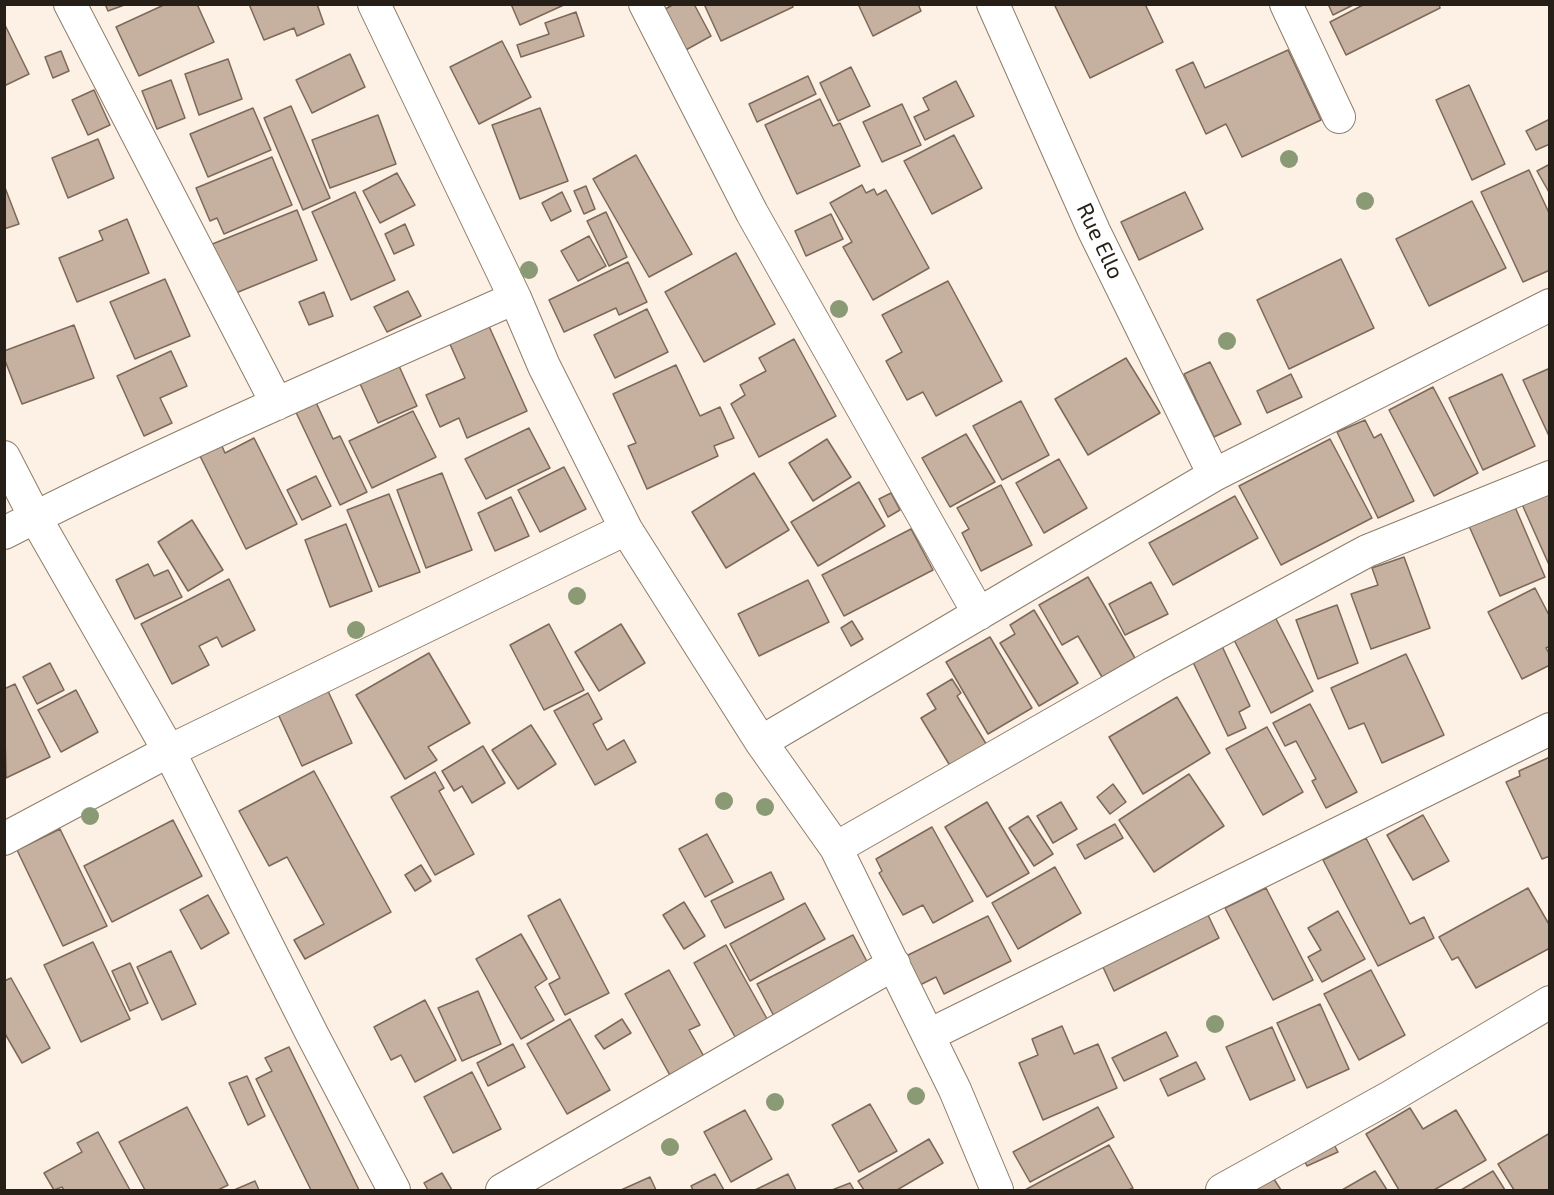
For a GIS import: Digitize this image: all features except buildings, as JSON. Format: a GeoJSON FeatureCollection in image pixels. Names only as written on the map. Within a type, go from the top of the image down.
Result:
{"type":"FeatureCollection","features":[{"type":"Feature","properties":{"kind":"street"},"geometry":{"type":"LineString","coordinates":[[70,4],[277,404]]}},
{"type":"Feature","properties":{"kind":"street"},"geometry":{"type":"LineString","coordinates":[[374,4],[515,298],[544,366],[626,529],[761,742],[836,848],[956,1090],[997,1191]]}},
{"type":"Feature","properties":{"kind":"street"},"geometry":{"type":"LineString","coordinates":[[645,4],[752,213],[979,614]]}},
{"type":"Feature","properties":{"kind":"street","name":"Rue Ello"},"geometry":{"type":"LineString","coordinates":[[993,4],[1094,231],[1214,474]]}},
{"type":"Feature","properties":{"kind":"street"},"geometry":{"type":"LineString","coordinates":[[1286,4],[1339,117]]}},
{"type":"Feature","properties":{"kind":"street"},"geometry":{"type":"LineString","coordinates":[[4,533],[277,404],[515,298]]}},
{"type":"Feature","properties":{"kind":"street"},"geometry":{"type":"LineString","coordinates":[[761,742],[1214,474],[1546,316]]}},
{"type":"Feature","properties":{"kind":"street"},"geometry":{"type":"LineString","coordinates":[[4,457],[35,517],[169,752],[394,1191]]}},
{"type":"Feature","properties":{"kind":"street"},"geometry":{"type":"LineString","coordinates":[[836,848],[1154,666],[1367,551],[1550,477]]}},
{"type":"Feature","properties":{"kind":"street"},"geometry":{"type":"LineString","coordinates":[[4,839],[169,752],[626,529]]}},
{"type":"Feature","properties":{"kind":"street"},"geometry":{"type":"LineString","coordinates":[[929,1035],[1550,729]]}},
{"type":"Feature","properties":{"kind":"street"},"geometry":{"type":"LineString","coordinates":[[502,1191],[894,964]]}},
{"type":"Feature","properties":{"kind":"street"},"geometry":{"type":"LineString","coordinates":[[1222,1191],[1390,1097],[1550,1002]]}}]}
